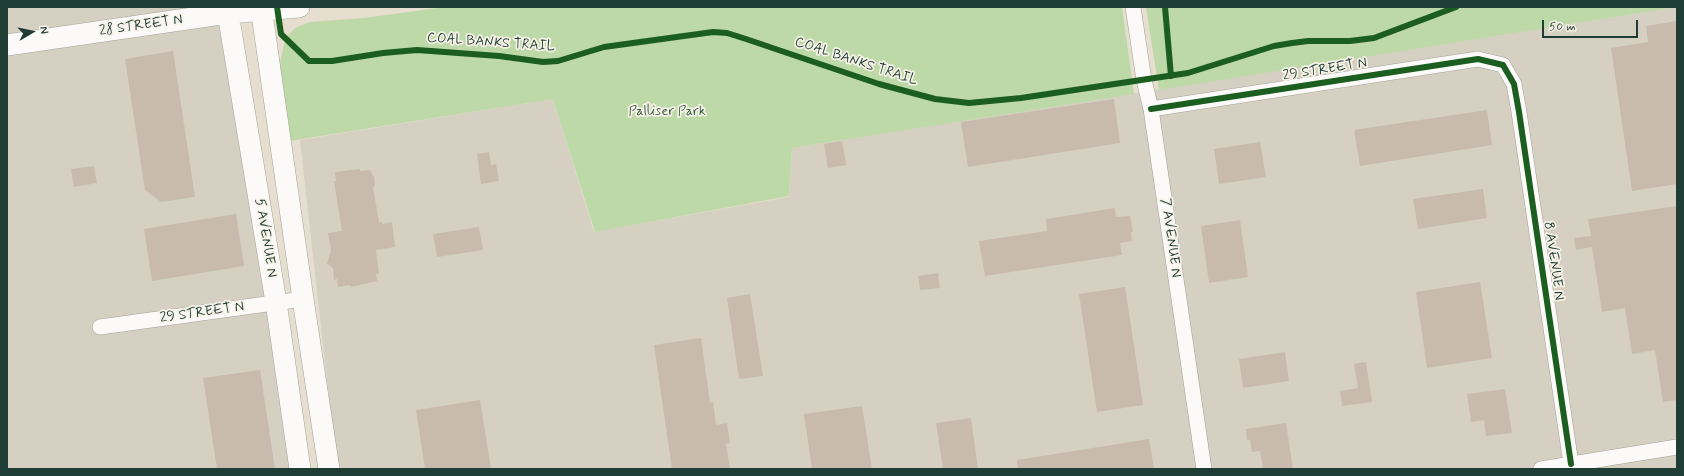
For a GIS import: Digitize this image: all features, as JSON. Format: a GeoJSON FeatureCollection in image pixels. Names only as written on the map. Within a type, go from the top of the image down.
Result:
{"type":"FeatureCollection","features":[{"type":"Feature","properties":{"kind":"main road","name":"28 STREET N"},"geometry":{"type":"LineString","coordinates":[[7,45],[228,10],[299,7]]}},
{"type":"Feature","properties":{"kind":"main road","name":"5 AVENUE N"},"geometry":{"type":"LineString","coordinates":[[261,9],[329,469]]}},
{"type":"Feature","properties":{"kind":"main road","name":"5 AVENUE N"},"geometry":{"type":"LineString","coordinates":[[228,10],[276,302],[300,469]]}},
{"type":"Feature","properties":{"kind":"street","name":"7 AVENUE N"},"geometry":{"type":"LineString","coordinates":[[1133,7],[1144,80],[1151,109],[1204,469]]}},
{"type":"Feature","properties":{"kind":"street","name":"29 STREET N"},"geometry":{"type":"LineString","coordinates":[[1151,109],[1478,59],[1503,65]]}},
{"type":"Feature","properties":{"kind":"street","name":"8 AVENUE N"},"geometry":{"type":"LineString","coordinates":[[1503,65],[1514,84],[1519,112],[1571,464]]}},
{"type":"Feature","properties":{"kind":"street","name":"29 STREET N"},"geometry":{"type":"LineString","coordinates":[[100,327],[303,299]]}},
{"type":"Feature","properties":{"kind":"street"},"geometry":{"type":"LineString","coordinates":[[1541,469],[1677,447]]}},
{"type":"Feature","properties":{"kind":"shaded area"},"geometry":{"type":"Polygon","coordinates":[[[7,7],[229,7],[295,469],[7,469],[7,7]]]}},
{"type":"Feature","properties":{"kind":"shaded area"},"geometry":{"type":"Polygon","coordinates":[[[1677,7],[1677,469],[337,469],[300,140],[553,99],[594,232],[789,197],[792,148],[1677,7]]]}},
{"type":"Feature","properties":{"kind":"green space","name":"Palliser Park"},"geometry":{"type":"Polygon","coordinates":[[[445,7],[1122,7],[1134,94],[792,148],[789,196],[595,232],[553,99],[289,141],[279,68],[284,44],[290,33],[295,28],[310,22],[364,18],[445,7]]]}},
{"type":"Feature","properties":{"kind":"green space"},"geometry":{"type":"Polygon","coordinates":[[[1146,7],[1677,7],[1159,90],[1146,7]]]}},
{"type":"Feature","properties":{"kind":"building"},"geometry":{"type":"Polygon","coordinates":[[[1677,21],[1677,184],[1632,191],[1611,48],[1648,42],[1646,26],[1677,21]]]}},
{"type":"Feature","properties":{"kind":"building"},"geometry":{"type":"Polygon","coordinates":[[[173,51],[195,197],[161,202],[145,190],[125,59],[173,51]]]}},
{"type":"Feature","properties":{"kind":"building"},"geometry":{"type":"Polygon","coordinates":[[[1114,99],[1120,143],[968,167],[961,122],[1114,99]]]}},
{"type":"Feature","properties":{"kind":"building"},"geometry":{"type":"Polygon","coordinates":[[[1487,110],[1492,145],[1360,166],[1354,130],[1487,110]]]}},
{"type":"Feature","properties":{"kind":"building"},"geometry":{"type":"Polygon","coordinates":[[[842,141],[846,165],[828,168],[824,144],[842,141]]]}},
{"type":"Feature","properties":{"kind":"building"},"geometry":{"type":"Polygon","coordinates":[[[1260,142],[1266,177],[1219,184],[1214,149],[1260,142]]]}},
{"type":"Feature","properties":{"kind":"building"},"geometry":{"type":"Polygon","coordinates":[[[489,152],[491,165],[496,164],[499,181],[481,184],[477,154],[489,152]]]}},
{"type":"Feature","properties":{"kind":"building"},"geometry":{"type":"Polygon","coordinates":[[[94,166],[97,183],[74,187],[71,169],[94,166]]]}},
{"type":"Feature","properties":{"kind":"building"},"geometry":{"type":"Polygon","coordinates":[[[360,169],[360,171],[370,170],[374,177],[375,186],[373,187],[379,222],[382,222],[382,224],[392,222],[395,247],[376,250],[379,274],[376,274],[377,281],[351,287],[350,285],[338,287],[337,279],[334,280],[333,268],[327,264],[331,251],[328,233],[342,231],[334,181],[336,181],[335,172],[360,169]]]}},
{"type":"Feature","properties":{"kind":"building"},"geometry":{"type":"Polygon","coordinates":[[[1483,189],[1487,218],[1418,229],[1413,199],[1483,189]]]}},
{"type":"Feature","properties":{"kind":"building"},"geometry":{"type":"Polygon","coordinates":[[[1677,206],[1677,400],[1663,402],[1655,350],[1632,354],[1625,308],[1602,312],[1592,247],[1576,250],[1574,238],[1591,236],[1588,219],[1677,206]]]}},
{"type":"Feature","properties":{"kind":"building"},"geometry":{"type":"Polygon","coordinates":[[[1115,208],[1116,217],[1130,216],[1133,232],[1131,232],[1132,241],[1120,243],[1122,255],[985,276],[979,241],[1047,231],[1046,219],[1115,208]]]}},
{"type":"Feature","properties":{"kind":"building"},"geometry":{"type":"Polygon","coordinates":[[[236,214],[244,266],[152,281],[144,229],[236,214]]]}},
{"type":"Feature","properties":{"kind":"building"},"geometry":{"type":"Polygon","coordinates":[[[1240,220],[1248,277],[1209,283],[1201,226],[1240,220]]]}},
{"type":"Feature","properties":{"kind":"building"},"geometry":{"type":"Polygon","coordinates":[[[479,227],[483,250],[437,257],[433,234],[479,227]]]}},
{"type":"Feature","properties":{"kind":"building"},"geometry":{"type":"Polygon","coordinates":[[[938,273],[940,288],[920,290],[918,276],[938,273]]]}},
{"type":"Feature","properties":{"kind":"building"},"geometry":{"type":"Polygon","coordinates":[[[1480,282],[1492,358],[1427,368],[1416,292],[1480,282]]]}},
{"type":"Feature","properties":{"kind":"building"},"geometry":{"type":"Polygon","coordinates":[[[1125,287],[1143,405],[1097,412],[1079,294],[1125,287]]]}},
{"type":"Feature","properties":{"kind":"building"},"geometry":{"type":"Polygon","coordinates":[[[750,294],[763,376],[739,379],[727,298],[750,294]]]}},
{"type":"Feature","properties":{"kind":"building"},"geometry":{"type":"Polygon","coordinates":[[[701,338],[710,403],[713,402],[716,425],[727,423],[730,443],[726,444],[730,469],[672,469],[654,345],[701,338]]]}},
{"type":"Feature","properties":{"kind":"building"},"geometry":{"type":"Polygon","coordinates":[[[1285,352],[1289,381],[1243,388],[1239,359],[1285,352]]]}},
{"type":"Feature","properties":{"kind":"building"},"geometry":{"type":"Polygon","coordinates":[[[1366,362],[1372,402],[1342,406],[1340,391],[1358,388],[1354,364],[1366,362]]]}},
{"type":"Feature","properties":{"kind":"building"},"geometry":{"type":"Polygon","coordinates":[[[260,370],[275,469],[217,469],[203,378],[260,370]]]}},
{"type":"Feature","properties":{"kind":"building"},"geometry":{"type":"Polygon","coordinates":[[[1505,389],[1512,433],[1486,436],[1484,420],[1471,422],[1467,394],[1505,389]]]}},
{"type":"Feature","properties":{"kind":"building"},"geometry":{"type":"Polygon","coordinates":[[[480,400],[491,469],[425,469],[416,410],[480,400]]]}},
{"type":"Feature","properties":{"kind":"building"},"geometry":{"type":"Polygon","coordinates":[[[862,406],[872,469],[812,469],[804,414],[862,406]]]}},
{"type":"Feature","properties":{"kind":"building"},"geometry":{"type":"Polygon","coordinates":[[[971,418],[978,469],[943,469],[936,423],[971,418]]]}},
{"type":"Feature","properties":{"kind":"building"},"geometry":{"type":"Polygon","coordinates":[[[1286,423],[1293,469],[1263,469],[1260,451],[1252,452],[1250,440],[1247,440],[1246,429],[1286,423]]]}},
{"type":"Feature","properties":{"kind":"building"},"geometry":{"type":"Polygon","coordinates":[[[1149,439],[1154,469],[1018,469],[1017,460],[1149,439]]]}},
{"type":"Feature","properties":{"kind":"cycle path","name":"COAL BANKS TRAIL"},"geometry":{"type":"LineString","coordinates":[[277,7],[281,34],[309,61],[332,61],[383,53],[417,50],[499,56],[543,62],[558,61],[604,47],[713,32],[727,33],[879,84],[935,99],[969,103],[1021,98],[1188,73],[1274,46],[1292,43],[1308,41],[1350,41],[1374,38],[1456,7]]}},
{"type":"Feature","properties":{"kind":"cycle path"},"geometry":{"type":"LineString","coordinates":[[1165,7],[1171,76]]}},
{"type":"Feature","properties":{"kind":"cycle path"},"geometry":{"type":"LineString","coordinates":[[1151,109],[1478,59],[1503,65],[1514,84],[1519,112],[1571,464]]}}]}
